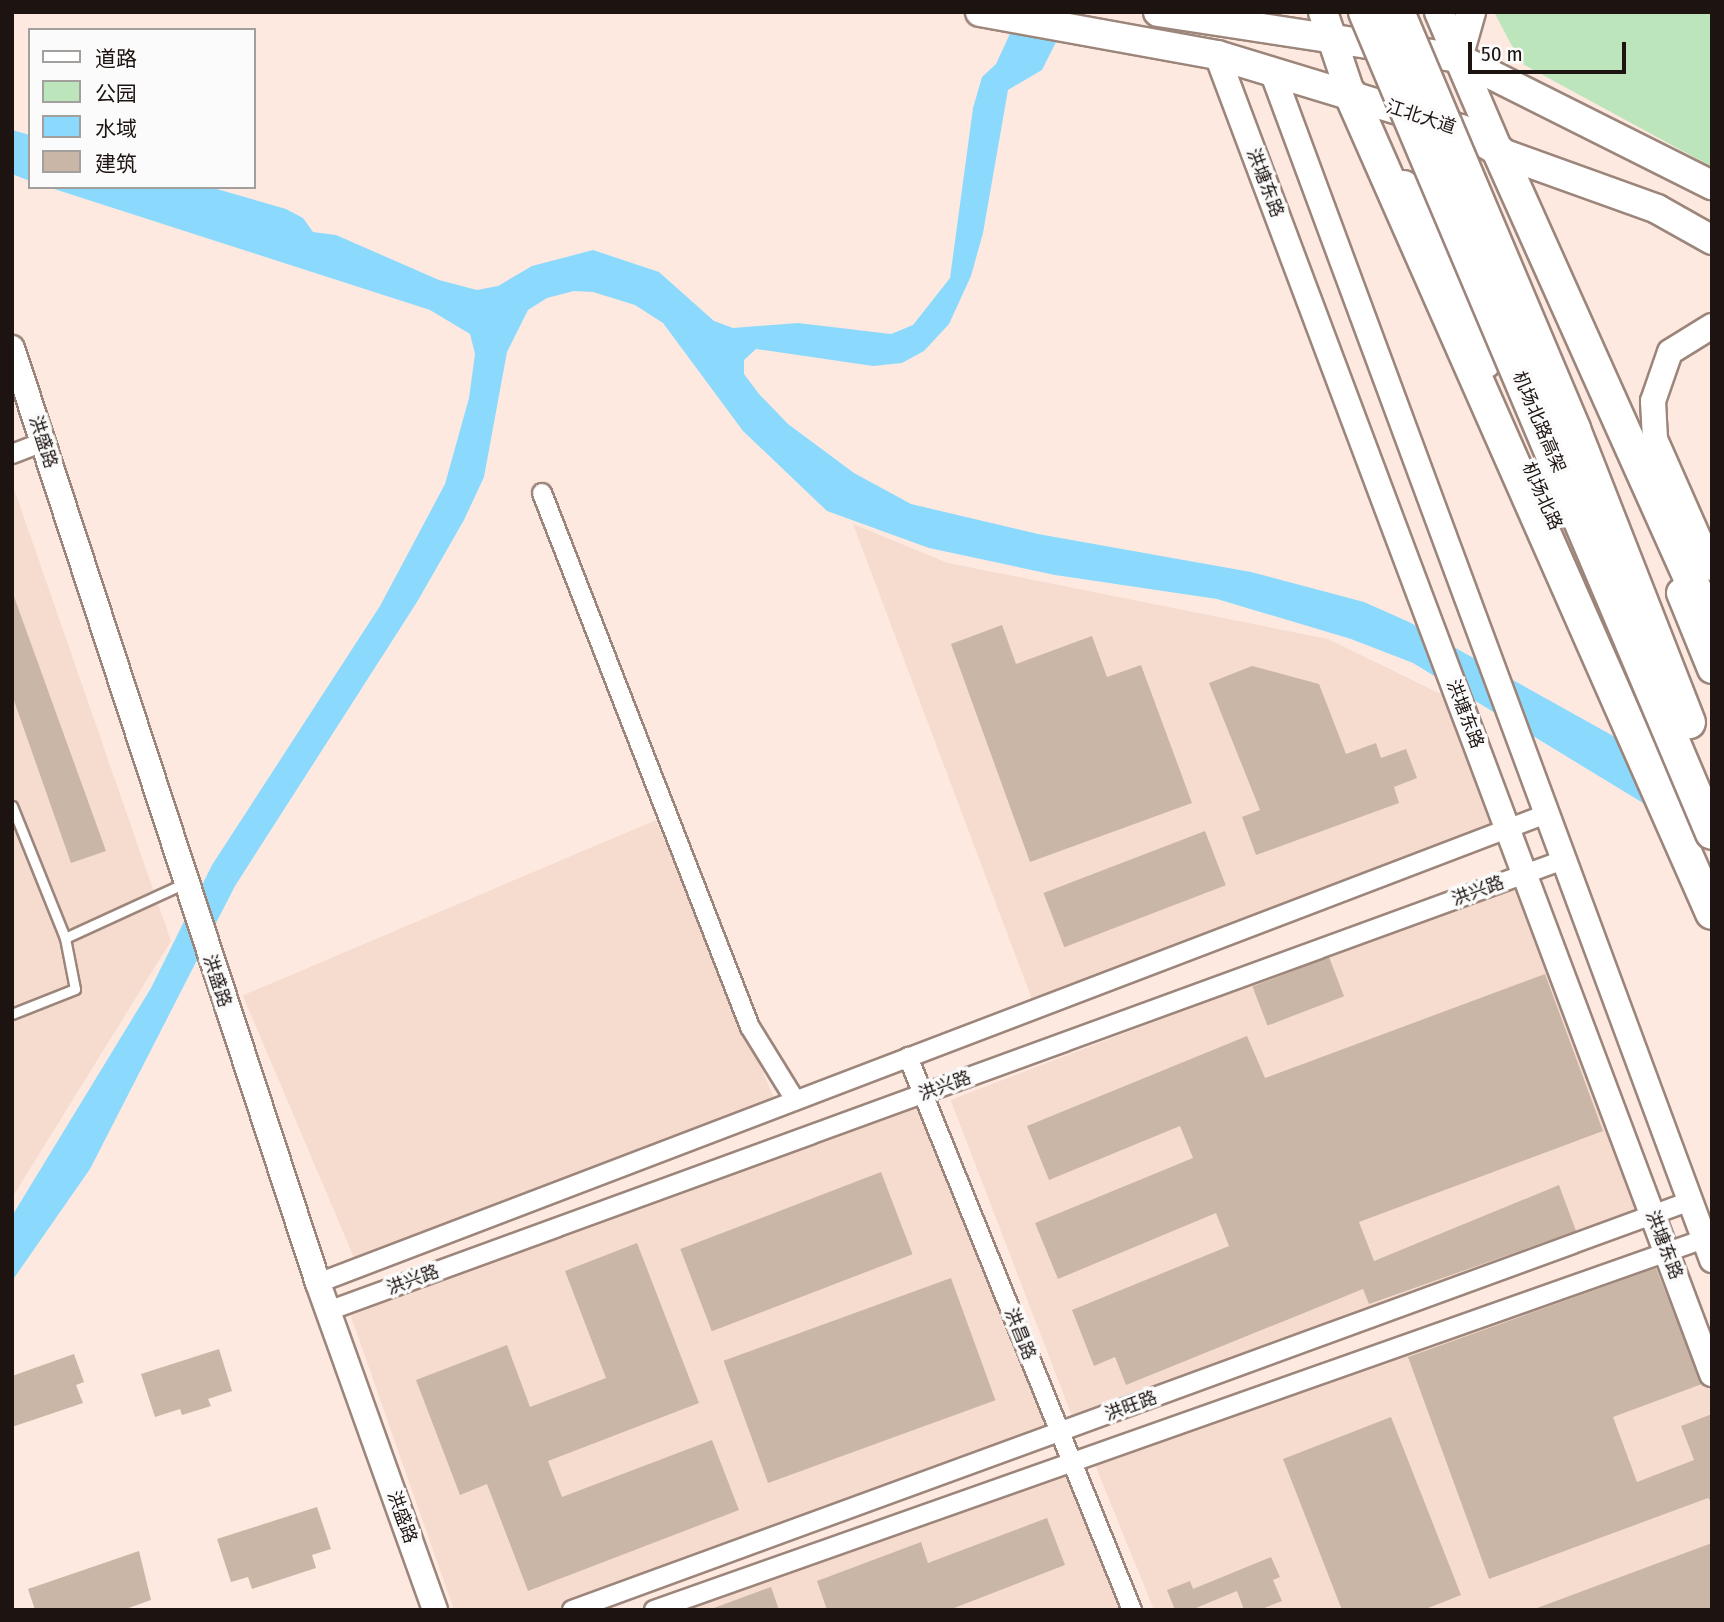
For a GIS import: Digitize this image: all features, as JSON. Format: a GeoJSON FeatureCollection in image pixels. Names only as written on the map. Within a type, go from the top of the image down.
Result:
{"type":"FeatureCollection","features":[{"type":"Feature","properties":{"kind":"highway","name":"机场北路高架"},"geometry":{"type":"LineString","coordinates":[[1365,12],[1712,833]]}},
{"type":"Feature","properties":{"kind":"highway","name":"机场北路高架"},"geometry":{"type":"LineString","coordinates":[[1398,12],[1574,429],[1712,779]]}},
{"type":"Feature","properties":{"kind":"highway"},"geometry":{"type":"LineString","coordinates":[[1351,95],[1712,913]]}},
{"type":"Feature","properties":{"kind":"highway"},"geometry":{"type":"LineString","coordinates":[[1499,152],[1702,577],[1712,627]]}},
{"type":"Feature","properties":{"kind":"main road","name":"江北大道"},"geometry":{"type":"LineString","coordinates":[[980,12],[1217,55],[1461,129],[1499,152],[1657,209],[1712,240]]}},
{"type":"Feature","properties":{"kind":"main road"},"geometry":{"type":"LineString","coordinates":[[1158,12],[1458,58],[1712,185]]}},
{"type":"Feature","properties":{"kind":"main road"},"geometry":{"type":"LineString","coordinates":[[1323,12],[1334,38]]}},
{"type":"Feature","properties":{"kind":"main road"},"geometry":{"type":"LineString","coordinates":[[1439,12],[1712,669]]}},
{"type":"Feature","properties":{"kind":"main road"},"geometry":{"type":"LineString","coordinates":[[1458,58],[1471,12]]}},
{"type":"Feature","properties":{"kind":"main road","name":"机场北路"},"geometry":{"type":"LineString","coordinates":[[1334,38],[1351,95],[1433,235],[1622,678],[1712,906]]}},
{"type":"Feature","properties":{"kind":"main road","name":"洪塘东路"},"geometry":{"type":"LineString","coordinates":[[1217,55],[1712,1374]]}},
{"type":"Feature","properties":{"kind":"main road"},"geometry":{"type":"LineString","coordinates":[[1272,71],[1708,1249]]}},
{"type":"Feature","properties":{"kind":"main road"},"geometry":{"type":"LineString","coordinates":[[1702,577],[1655,439],[1653,401],[1670,352],[1712,326]]}},
{"type":"Feature","properties":{"kind":"main road","name":"洪盛路"},"geometry":{"type":"LineString","coordinates":[[12,348],[318,1283],[435,1610]]}},
{"type":"Feature","properties":{"kind":"street"},"geometry":{"type":"LineString","coordinates":[[12,454],[43,442]]}},
{"type":"Feature","properties":{"kind":"street"},"geometry":{"type":"LineString","coordinates":[[542,493],[750,1027],[795,1100]]}},
{"type":"Feature","properties":{"kind":"street","name":"洪兴路"},"geometry":{"type":"LineString","coordinates":[[318,1283],[1546,814]]}},
{"type":"Feature","properties":{"kind":"street","name":"洪兴路"},"geometry":{"type":"LineString","coordinates":[[328,1311],[1563,860]]}},
{"type":"Feature","properties":{"kind":"street","name":"洪昌路"},"geometry":{"type":"LineString","coordinates":[[908,1058],[1132,1610]]}},
{"type":"Feature","properties":{"kind":"street","name":"洪旺路"},"geometry":{"type":"LineString","coordinates":[[572,1610],[1690,1201]]}},
{"type":"Feature","properties":{"kind":"street","name":"洪旺路"},"geometry":{"type":"LineString","coordinates":[[654,1610],[1666,1252],[1708,1249]]}},
{"type":"Feature","properties":{"kind":"lane"},"geometry":{"type":"LineString","coordinates":[[12,806],[65,938],[75,989],[12,1014]]}},
{"type":"Feature","properties":{"kind":"lane"},"geometry":{"type":"LineString","coordinates":[[65,938],[189,894]]}},
{"type":"Feature","properties":{"kind":"shaded area"},"geometry":{"type":"Polygon","coordinates":[[[12,483],[171,941],[12,1198],[12,483]]]}},
{"type":"Feature","properties":{"kind":"shaded area"},"geometry":{"type":"Polygon","coordinates":[[[853,524],[948,563],[1328,639],[1447,697],[1499,823],[1033,1002],[853,524]]]}},
{"type":"Feature","properties":{"kind":"shaded area"},"geometry":{"type":"Polygon","coordinates":[[[656,820],[774,1099],[361,1274],[243,995],[656,820]]]}},
{"type":"Feature","properties":{"kind":"shaded area"},"geometry":{"type":"Polygon","coordinates":[[[1521,881],[1648,1211],[1077,1430],[951,1100],[1521,881]]]}},
{"type":"Feature","properties":{"kind":"shaded area"},"geometry":{"type":"Polygon","coordinates":[[[919,1103],[1052,1427],[553,1610],[454,1610],[349,1311],[919,1103]]]}},
{"type":"Feature","properties":{"kind":"shaded area"},"geometry":{"type":"Polygon","coordinates":[[[1664,1257],[1712,1384],[1712,1610],[1154,1610],[1093,1460],[1664,1257]]]}},
{"type":"Feature","properties":{"kind":"shaded area"},"geometry":{"type":"Polygon","coordinates":[[[1067,1473],[1122,1610],[671,1610],[1067,1473]]]}},
{"type":"Feature","properties":{"kind":"green space"},"geometry":{"type":"Polygon","coordinates":[[[1494,12],[1712,12],[1712,167],[1521,63],[1494,12]]]}},
{"type":"Feature","properties":{"kind":"water"},"geometry":{"type":"Polygon","coordinates":[[[1020,12],[1071,12],[1042,70],[1008,90],[983,233],[971,276],[949,324],[924,351],[902,363],[873,366],[756,349],[744,360],[744,374],[759,394],[788,424],[854,473],[911,504],[1038,534],[1251,572],[1364,602],[1409,622],[1712,791],[1712,845],[1413,663],[1351,639],[1217,599],[1055,575],[929,548],[827,511],[743,431],[663,323],[635,305],[593,292],[574,291],[547,298],[528,310],[507,352],[484,477],[464,520],[417,602],[235,886],[90,1169],[12,1281],[12,1216],[151,988],[212,865],[380,606],[445,484],[469,398],[475,354],[470,334],[430,310],[54,189],[217,189],[286,209],[303,218],[313,232],[336,235],[439,280],[477,290],[498,286],[532,266],[593,250],[659,272],[714,321],[733,328],[798,323],[891,334],[913,325],[950,278],[973,108],[982,77],[996,64],[1020,12]]]}},
{"type":"Feature","properties":{"kind":"water"},"geometry":{"type":"Polygon","coordinates":[[[12,130],[28,134],[28,180],[12,174],[12,130]]]}},
{"type":"Feature","properties":{"kind":"building"},"geometry":{"type":"Polygon","coordinates":[[[12,591],[106,851],[71,863],[12,695],[12,591]]]}},
{"type":"Feature","properties":{"kind":"building"},"geometry":{"type":"Polygon","coordinates":[[[1002,625],[1016,664],[1092,636],[1107,677],[1141,665],[1192,803],[1030,862],[951,644],[1002,625]]]}},
{"type":"Feature","properties":{"kind":"building"},"geometry":{"type":"Polygon","coordinates":[[[1252,666],[1319,684],[1346,754],[1376,743],[1381,758],[1406,749],[1417,778],[1394,787],[1399,803],[1256,855],[1242,817],[1260,810],[1209,683],[1252,666]]]}},
{"type":"Feature","properties":{"kind":"building"},"geometry":{"type":"Polygon","coordinates":[[[1205,831],[1226,885],[1064,947],[1043,893],[1205,831]]]}},
{"type":"Feature","properties":{"kind":"building"},"geometry":{"type":"Polygon","coordinates":[[[1329,957],[1344,996],[1267,1026],[1252,986],[1329,957]]]}},
{"type":"Feature","properties":{"kind":"building"},"geometry":{"type":"Polygon","coordinates":[[[1545,974],[1603,1131],[1359,1222],[1374,1261],[1559,1185],[1576,1231],[1369,1304],[1363,1289],[1126,1385],[1115,1357],[1094,1366],[1072,1310],[1229,1246],[1216,1213],[1058,1279],[1035,1223],[1193,1158],[1180,1126],[1049,1180],[1027,1126],[1247,1036],[1265,1078],[1545,974]]]}},
{"type":"Feature","properties":{"kind":"building"},"geometry":{"type":"Polygon","coordinates":[[[881,1172],[913,1254],[712,1331],[680,1249],[881,1172]]]}},
{"type":"Feature","properties":{"kind":"building"},"geometry":{"type":"Polygon","coordinates":[[[637,1243],[699,1403],[548,1461],[562,1497],[712,1440],[739,1510],[528,1591],[487,1484],[460,1495],[416,1380],[507,1345],[530,1407],[606,1378],[565,1271],[637,1243]]]}},
{"type":"Feature","properties":{"kind":"building"},"geometry":{"type":"Polygon","coordinates":[[[1656,1268],[1702,1384],[1613,1417],[1637,1482],[1694,1460],[1681,1426],[1712,1414],[1712,1503],[1708,1498],[1489,1579],[1408,1357],[1656,1268]]]}},
{"type":"Feature","properties":{"kind":"building"},"geometry":{"type":"Polygon","coordinates":[[[951,1278],[995,1400],[768,1483],[724,1361],[951,1278]]]}},
{"type":"Feature","properties":{"kind":"building"},"geometry":{"type":"Polygon","coordinates":[[[219,1349],[232,1391],[208,1399],[211,1406],[182,1415],[180,1409],[155,1417],[141,1374],[219,1349]]]}},
{"type":"Feature","properties":{"kind":"building"},"geometry":{"type":"Polygon","coordinates":[[[74,1354],[84,1382],[76,1385],[83,1403],[12,1427],[12,1376],[74,1354]]]}},
{"type":"Feature","properties":{"kind":"building"},"geometry":{"type":"Polygon","coordinates":[[[1391,1417],[1461,1595],[1423,1610],[1342,1610],[1283,1459],[1391,1417]]]}},
{"type":"Feature","properties":{"kind":"building"},"geometry":{"type":"Polygon","coordinates":[[[317,1507],[331,1549],[312,1555],[316,1568],[252,1589],[248,1577],[231,1582],[217,1539],[317,1507]]]}},
{"type":"Feature","properties":{"kind":"building"},"geometry":{"type":"Polygon","coordinates":[[[1047,1518],[1065,1565],[949,1610],[827,1610],[817,1581],[921,1542],[928,1563],[1047,1518]]]}},
{"type":"Feature","properties":{"kind":"building"},"geometry":{"type":"Polygon","coordinates":[[[1712,1543],[1712,1610],[1537,1610],[1537,1608],[1712,1543]]]}},
{"type":"Feature","properties":{"kind":"building"},"geometry":{"type":"Polygon","coordinates":[[[139,1551],[151,1600],[123,1610],[35,1610],[28,1589],[139,1551]]]}},
{"type":"Feature","properties":{"kind":"building"},"geometry":{"type":"Polygon","coordinates":[[[1271,1557],[1280,1577],[1273,1580],[1282,1601],[1259,1610],[1244,1610],[1237,1591],[1191,1610],[1175,1610],[1167,1590],[1190,1581],[1193,1589],[1271,1557]]]}},
{"type":"Feature","properties":{"kind":"building"},"geometry":{"type":"Polygon","coordinates":[[[771,1587],[779,1610],[714,1608],[771,1587]]]}}]}
